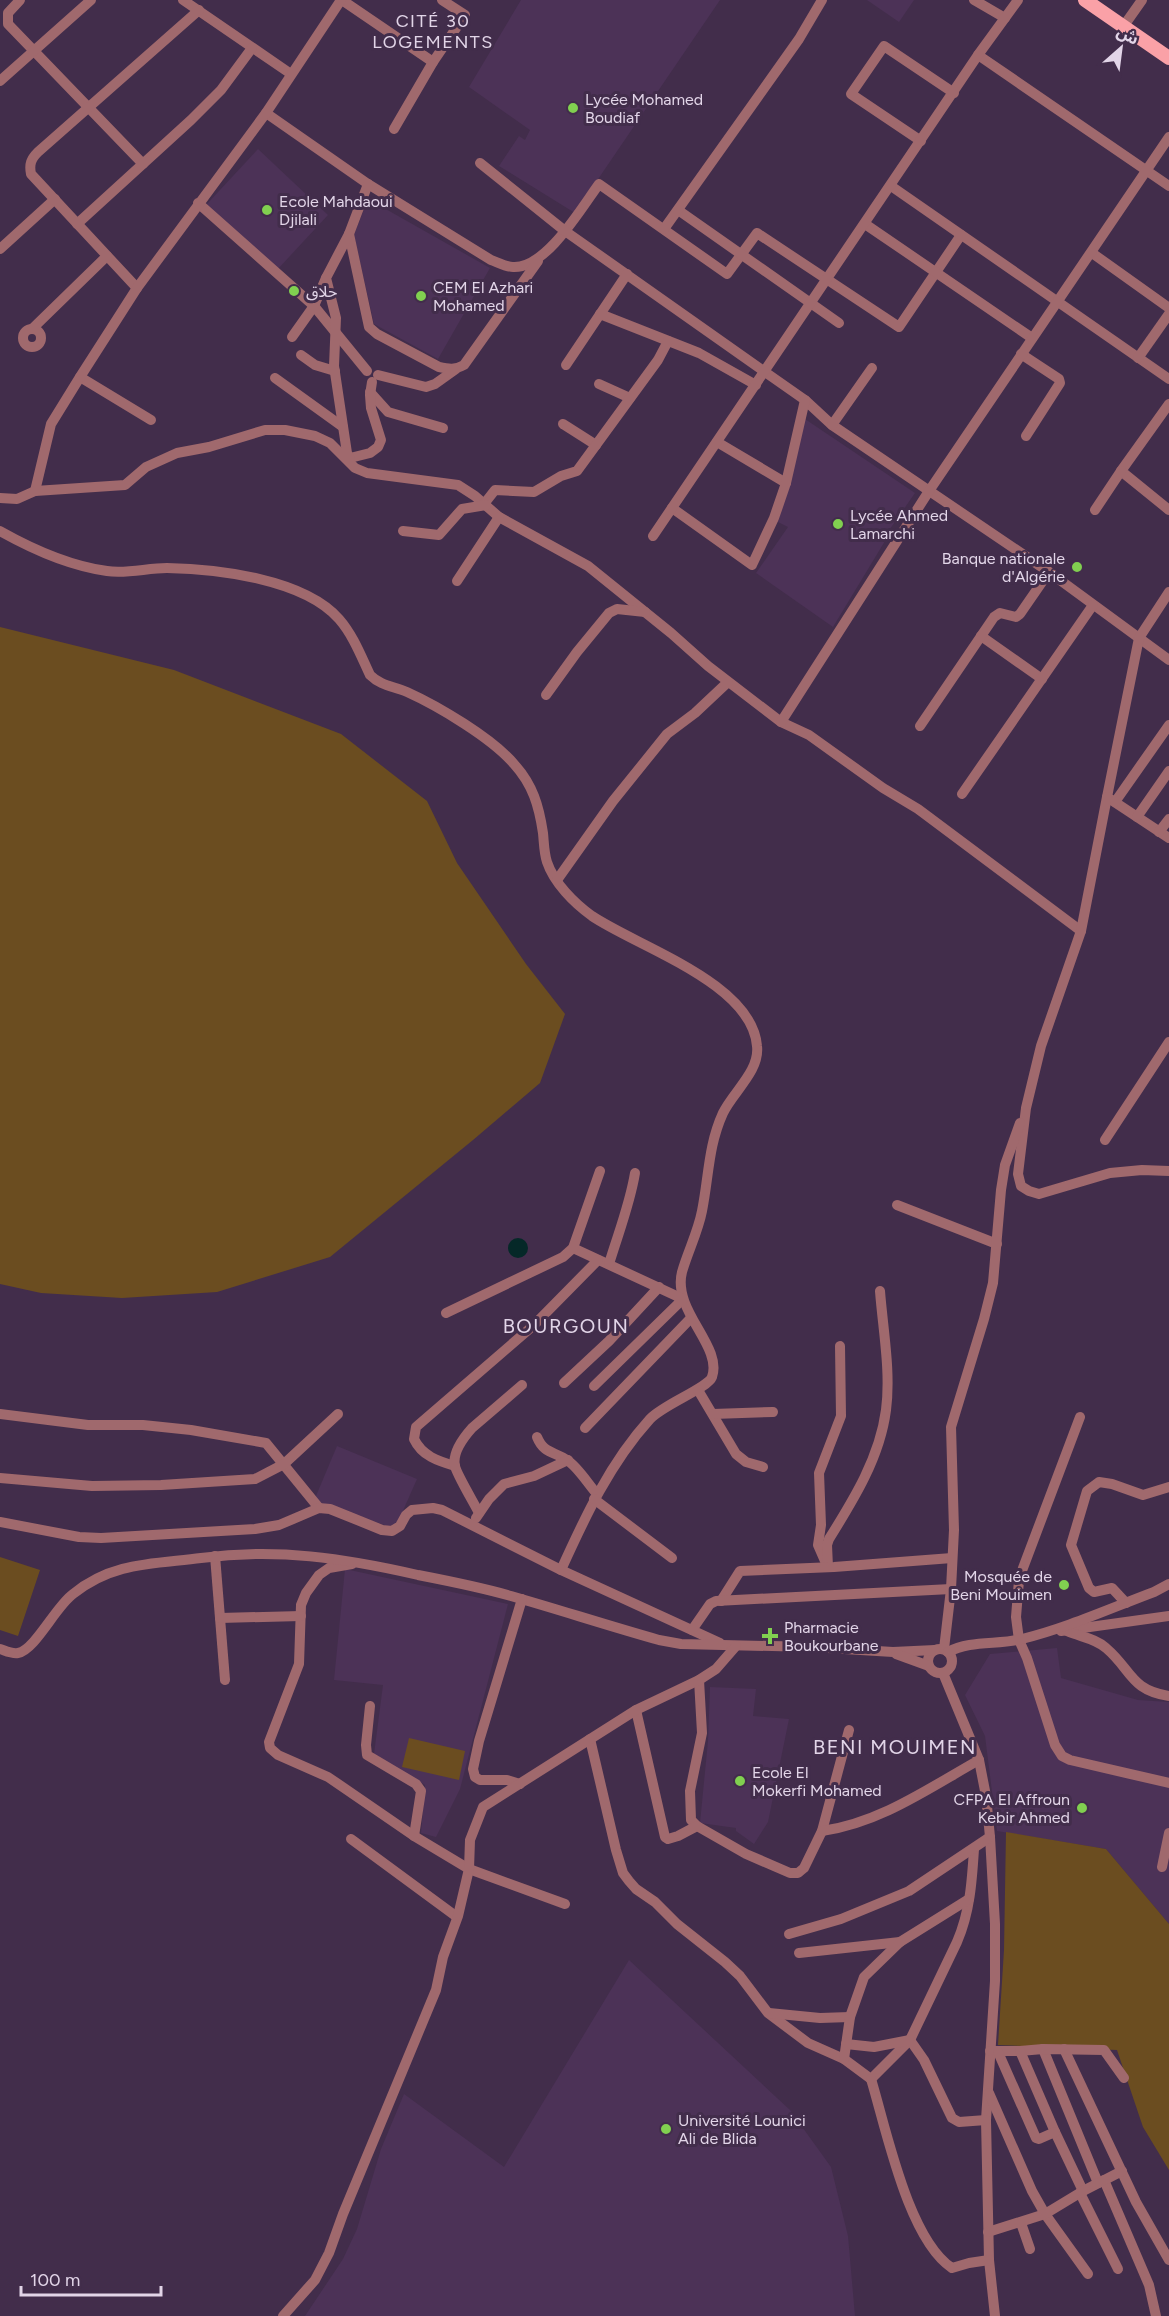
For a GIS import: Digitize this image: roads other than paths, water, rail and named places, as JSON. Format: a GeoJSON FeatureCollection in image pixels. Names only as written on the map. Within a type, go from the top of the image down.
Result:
{"type":"FeatureCollection","features":[{"type":"Feature","properties":{"kind":"main road"},"geometry":{"type":"LineString","coordinates":[[1085,0],[1169,58]]}},
{"type":"Feature","properties":{"kind":"street"},"geometry":{"type":"LineString","coordinates":[[20,0],[8,13],[8,24],[142,164]]}},
{"type":"Feature","properties":{"kind":"street"},"geometry":{"type":"LineString","coordinates":[[0,81],[91,0]]}},
{"type":"Feature","properties":{"kind":"street"},"geometry":{"type":"LineString","coordinates":[[183,0],[291,74]]}},
{"type":"Feature","properties":{"kind":"street"},"geometry":{"type":"LineString","coordinates":[[34,491],[51,424],[80,377],[137,288],[266,112],[342,0],[433,62]]}},
{"type":"Feature","properties":{"kind":"street"},"geometry":{"type":"LineString","coordinates":[[394,129],[433,62],[465,15],[442,0]]}},
{"type":"Feature","properties":{"kind":"street"},"geometry":{"type":"LineString","coordinates":[[664,230],[799,39],[822,0]]}},
{"type":"Feature","properties":{"kind":"street"},"geometry":{"type":"LineString","coordinates":[[974,0],[1005,18]]}},
{"type":"Feature","properties":{"kind":"street"},"geometry":{"type":"LineString","coordinates":[[653,536],[978,55],[1018,0]]}},
{"type":"Feature","properties":{"kind":"street"},"geometry":{"type":"LineString","coordinates":[[1123,27],[1142,0]]}},
{"type":"Feature","properties":{"kind":"street"},"geometry":{"type":"LineString","coordinates":[[137,288],[32,174],[30,166],[32,159],[88,107],[199,10]]}},
{"type":"Feature","properties":{"kind":"street"},"geometry":{"type":"LineString","coordinates":[[921,141],[851,94],[884,46],[954,93]]}},
{"type":"Feature","properties":{"kind":"street"},"geometry":{"type":"LineString","coordinates":[[77,224],[221,90],[252,48]]}},
{"type":"Feature","properties":{"kind":"street"},"geometry":{"type":"LineString","coordinates":[[978,55],[1169,186]]}},
{"type":"Feature","properties":{"kind":"street"},"geometry":{"type":"LineString","coordinates":[[266,112],[369,184],[491,260],[513,267],[529,264],[540,258]]}},
{"type":"Feature","properties":{"kind":"street"},"geometry":{"type":"LineString","coordinates":[[781,722],[928,491],[1169,137]]}},
{"type":"Feature","properties":{"kind":"street"},"geometry":{"type":"LineString","coordinates":[[480,163],[565,231],[805,400],[832,424],[1049,572],[1169,660]]}},
{"type":"Feature","properties":{"kind":"street"},"geometry":{"type":"LineString","coordinates":[[292,337],[314,306],[349,234],[369,184]]}},
{"type":"Feature","properties":{"kind":"street"},"geometry":{"type":"LineString","coordinates":[[374,383],[426,387],[435,384],[464,365],[540,258],[565,231],[598,184],[727,274],[756,233],[899,327],[961,235]]}},
{"type":"Feature","properties":{"kind":"street"},"geometry":{"type":"LineString","coordinates":[[891,186],[1169,379]]}},
{"type":"Feature","properties":{"kind":"street"},"geometry":{"type":"LineString","coordinates":[[0,249],[55,199]]}},
{"type":"Feature","properties":{"kind":"street"},"geometry":{"type":"LineString","coordinates":[[198,203],[314,306],[335,335],[367,371],[375,370],[371,408],[381,440],[378,447],[352,463]]}},
{"type":"Feature","properties":{"kind":"street"},"geometry":{"type":"LineString","coordinates":[[678,210],[839,323]]}},
{"type":"Feature","properties":{"kind":"street"},"geometry":{"type":"LineString","coordinates":[[865,224],[1032,338]]}},
{"type":"Feature","properties":{"kind":"street"},"geometry":{"type":"LineString","coordinates":[[349,234],[369,327],[377,334],[439,367],[457,369]]}},
{"type":"Feature","properties":{"kind":"street"},"geometry":{"type":"LineString","coordinates":[[1092,253],[1169,308]]}},
{"type":"Feature","properties":{"kind":"street"},"geometry":{"type":"LineString","coordinates":[[32,329],[107,256]]}},
{"type":"Feature","properties":{"kind":"street"},"geometry":{"type":"LineString","coordinates":[[566,365],[627,274]]}},
{"type":"Feature","properties":{"kind":"street"},"geometry":{"type":"LineString","coordinates":[[326,278],[336,318],[335,371],[343,427],[352,463]]}},
{"type":"Feature","properties":{"kind":"street"},"geometry":{"type":"LineString","coordinates":[[600,314],[699,352],[756,385]]}},
{"type":"Feature","properties":{"kind":"street"},"geometry":{"type":"LineString","coordinates":[[1138,357],[1169,314]]}},
{"type":"Feature","properties":{"kind":"street"},"geometry":{"type":"LineString","coordinates":[[403,531],[439,535],[462,509],[485,504],[495,490],[534,492],[561,476],[577,471],[658,360],[668,341]]}},
{"type":"Feature","properties":{"kind":"street"},"geometry":{"type":"LineString","coordinates":[[1022,354],[1059,379],[1060,383],[1026,436]]}},
{"type":"Feature","properties":{"kind":"street"},"geometry":{"type":"LineString","coordinates":[[301,355],[315,365],[335,371]]}},
{"type":"Feature","properties":{"kind":"street"},"geometry":{"type":"LineString","coordinates":[[832,424],[872,368]]}},
{"type":"Feature","properties":{"kind":"street"},"geometry":{"type":"LineString","coordinates":[[80,377],[151,420]]}},
{"type":"Feature","properties":{"kind":"street"},"geometry":{"type":"LineString","coordinates":[[275,378],[343,427]]}},
{"type":"Feature","properties":{"kind":"street"},"geometry":{"type":"LineString","coordinates":[[374,383],[388,412],[443,428]]}},
{"type":"Feature","properties":{"kind":"street"},"geometry":{"type":"LineString","coordinates":[[599,384],[630,398]]}},
{"type":"Feature","properties":{"kind":"street"},"geometry":{"type":"LineString","coordinates":[[672,508],[752,565],[774,518],[786,483],[805,400]]}},
{"type":"Feature","properties":{"kind":"street"},"geometry":{"type":"LineString","coordinates":[[1095,510],[1169,404]]}},
{"type":"Feature","properties":{"kind":"street"},"geometry":{"type":"LineString","coordinates":[[563,424],[596,445]]}},
{"type":"Feature","properties":{"kind":"street"},"geometry":{"type":"LineString","coordinates":[[0,498],[17,499],[34,491],[124,485],[146,467],[177,453],[209,447],[266,430],[285,430],[315,436],[330,443],[352,463],[387,477],[458,485],[499,517],[588,566],[728,682],[781,722],[809,735],[883,788],[932,819],[1081,932]]}},
{"type":"Feature","properties":{"kind":"street"},"geometry":{"type":"LineString","coordinates":[[717,442],[786,483]]}},
{"type":"Feature","properties":{"kind":"street"},"geometry":{"type":"LineString","coordinates":[[1121,471],[1169,510]]}},
{"type":"Feature","properties":{"kind":"street"},"geometry":{"type":"LineString","coordinates":[[457,581],[499,517]]}},
{"type":"Feature","properties":{"kind":"street"},"geometry":{"type":"LineString","coordinates":[[0,531],[93,569],[126,572],[166,568],[249,576],[275,583],[314,600],[337,617],[348,630],[370,675],[376,681],[406,692],[469,728],[513,762],[537,800],[545,855],[557,880],[576,902],[590,914],[713,983],[729,995],[752,1028],[757,1043],[755,1062],[731,1098],[711,1145],[702,1213],[682,1275],[683,1299],[706,1344],[714,1372],[707,1385],[672,1402],[649,1420],[595,1496],[561,1570]]}},
{"type":"Feature","properties":{"kind":"street"},"geometry":{"type":"LineString","coordinates":[[0,537],[14,538]]}},
{"type":"Feature","properties":{"kind":"street"},"geometry":{"type":"LineString","coordinates":[[920,726],[997,614],[1016,617],[1020,614],[1049,572]]}},
{"type":"Feature","properties":{"kind":"street"},"geometry":{"type":"LineString","coordinates":[[943,1673],[950,1668],[945,1653],[952,1558],[951,1427],[993,1283],[1005,1165],[1026,1108],[1041,1046],[1081,932],[1111,799],[1138,638],[1169,592]]}},
{"type":"Feature","properties":{"kind":"street"},"geometry":{"type":"LineString","coordinates":[[962,794],[1094,605]]}},
{"type":"Feature","properties":{"kind":"street"},"geometry":{"type":"LineString","coordinates":[[546,695],[609,613],[617,609],[645,612]]}},
{"type":"Feature","properties":{"kind":"street"},"geometry":{"type":"LineString","coordinates":[[981,636],[1042,679]]}},
{"type":"Feature","properties":{"kind":"street"},"geometry":{"type":"LineString","coordinates":[[557,880],[613,801],[667,734],[695,713],[728,682]]}},
{"type":"Feature","properties":{"kind":"street"},"geometry":{"type":"LineString","coordinates":[[1111,799],[1169,725]]}},
{"type":"Feature","properties":{"kind":"street"},"geometry":{"type":"LineString","coordinates":[[1137,817],[1169,771]]}},
{"type":"Feature","properties":{"kind":"street"},"geometry":{"type":"LineString","coordinates":[[1111,799],[1164,835],[1169,819]]}},
{"type":"Feature","properties":{"kind":"street"},"geometry":{"type":"LineString","coordinates":[[1105,1140],[1169,1042]]}},
{"type":"Feature","properties":{"kind":"street"},"geometry":{"type":"LineString","coordinates":[[1026,1108],[1018,1174],[1021,1186],[1029,1191],[1039,1194],[1110,1173],[1142,1170],[1169,1171]]}},
{"type":"Feature","properties":{"kind":"street"},"geometry":{"type":"LineString","coordinates":[[446,1313],[563,1257],[573,1248],[600,1171]]}},
{"type":"Feature","properties":{"kind":"street"},"geometry":{"type":"LineString","coordinates":[[455,1466],[436,1460],[422,1450],[414,1439],[416,1427],[604,1262],[629,1204],[635,1173]]}},
{"type":"Feature","properties":{"kind":"street"},"geometry":{"type":"LineString","coordinates":[[897,1205],[997,1244]]}},
{"type":"Feature","properties":{"kind":"street"},"geometry":{"type":"LineString","coordinates":[[573,1248],[683,1299]]}},
{"type":"Feature","properties":{"kind":"street"},"geometry":{"type":"LineString","coordinates":[[564,1383],[609,1341],[659,1287]]}},
{"type":"Feature","properties":{"kind":"street"},"geometry":{"type":"LineString","coordinates":[[828,1567],[829,1539],[872,1462],[884,1428],[888,1387],[880,1291]]}},
{"type":"Feature","properties":{"kind":"street"},"geometry":{"type":"LineString","coordinates":[[594,1386],[683,1299]]}},
{"type":"Feature","properties":{"kind":"street"},"geometry":{"type":"LineString","coordinates":[[585,1428],[691,1318]]}},
{"type":"Feature","properties":{"kind":"street"},"geometry":{"type":"LineString","coordinates":[[828,1567],[818,1545],[821,1525],[819,1473],[841,1416],[840,1346]]}},
{"type":"Feature","properties":{"kind":"street"},"geometry":{"type":"LineString","coordinates":[[479,1513],[455,1466],[457,1452],[465,1436],[522,1386]]}},
{"type":"Feature","properties":{"kind":"street"},"geometry":{"type":"LineString","coordinates":[[698,1390],[736,1454],[746,1462],[763,1467]]}},
{"type":"Feature","properties":{"kind":"street"},"geometry":{"type":"LineString","coordinates":[[713,1414],[773,1412]]}},
{"type":"Feature","properties":{"kind":"street"},"geometry":{"type":"LineString","coordinates":[[0,1414],[88,1425],[143,1425],[182,1429],[266,1443],[320,1508]]}},
{"type":"Feature","properties":{"kind":"street"},"geometry":{"type":"LineString","coordinates":[[0,1478],[92,1486],[247,1480],[262,1477],[284,1464],[338,1414]]}},
{"type":"Feature","properties":{"kind":"street"},"geometry":{"type":"LineString","coordinates":[[1080,1417],[1021,1574],[1016,1617],[1019,1640],[1055,1745],[1062,1756],[1070,1760],[1169,1783]]}},
{"type":"Feature","properties":{"kind":"street"},"geometry":{"type":"LineString","coordinates":[[537,1437],[541,1446],[554,1455],[568,1460],[595,1496],[672,1558]]}},
{"type":"Feature","properties":{"kind":"street"},"geometry":{"type":"LineString","coordinates":[[472,1526],[479,1513],[504,1484],[534,1476],[568,1460]]}},
{"type":"Feature","properties":{"kind":"street"},"geometry":{"type":"LineString","coordinates":[[1126,1603],[1112,1588],[1094,1592],[1089,1588],[1072,1551],[1071,1540],[1087,1491],[1099,1482],[1143,1495],[1169,1487]]}},
{"type":"Feature","properties":{"kind":"street"},"geometry":{"type":"LineString","coordinates":[[0,1522],[79,1537],[101,1538],[255,1529],[279,1525],[320,1508],[330,1509],[387,1531],[396,1529],[412,1510],[422,1508],[442,1510],[561,1570],[725,1646]]}},
{"type":"Feature","properties":{"kind":"street"},"geometry":{"type":"LineString","coordinates":[[0,1650],[18,1653],[27,1649],[57,1609],[71,1595],[118,1568],[215,1556],[293,1553],[360,1562],[522,1599],[659,1641],[725,1646],[945,1653]]}},
{"type":"Feature","properties":{"kind":"street"},"geometry":{"type":"LineString","coordinates":[[215,1556],[225,1680]]}},
{"type":"Feature","properties":{"kind":"street"},"geometry":{"type":"LineString","coordinates":[[721,1601],[740,1571],[952,1558]]}},
{"type":"Feature","properties":{"kind":"street"},"geometry":{"type":"LineString","coordinates":[[360,1562],[329,1568],[319,1575],[306,1593],[302,1605],[299,1664],[269,1742],[270,1748],[278,1755],[328,1777],[414,1836],[469,1869],[565,1904]]}},
{"type":"Feature","properties":{"kind":"street"},"geometry":{"type":"LineString","coordinates":[[929,1666],[928,1657],[973,1644],[1019,1640],[1040,1634],[1126,1603],[1169,1584]]}},
{"type":"Feature","properties":{"kind":"street"},"geometry":{"type":"LineString","coordinates":[[692,1630],[710,1604],[721,1601],[951,1589]]}},
{"type":"Feature","properties":{"kind":"street"},"geometry":{"type":"LineString","coordinates":[[520,1784],[507,1779],[480,1780],[475,1777],[473,1769],[479,1741],[522,1599]]}},
{"type":"Feature","properties":{"kind":"street"},"geometry":{"type":"LineString","coordinates":[[220,1618],[301,1616]]}},
{"type":"Feature","properties":{"kind":"street"},"geometry":{"type":"LineString","coordinates":[[1040,1634],[1169,1616]]}},
{"type":"Feature","properties":{"kind":"street"},"geometry":{"type":"LineString","coordinates":[[1067,1630],[1096,1641],[1108,1649],[1138,1685],[1151,1692],[1169,1696]]}},
{"type":"Feature","properties":{"kind":"street"},"geometry":{"type":"LineString","coordinates":[[283,2316],[315,2280],[329,2253],[351,2193],[436,1989],[442,1957],[458,1917],[469,1869],[470,1840],[483,1807],[636,1710],[699,1680],[716,1669],[736,1646]]}},
{"type":"Feature","properties":{"kind":"street"},"geometry":{"type":"LineString","coordinates":[[893,1653],[943,1673]]}},
{"type":"Feature","properties":{"kind":"street"},"geometry":{"type":"LineString","coordinates":[[943,1673],[979,1760],[986,1796],[990,1837],[995,1924],[995,1981],[994,2051],[987,2089],[986,2120],[989,2260],[995,2316]]}},
{"type":"Feature","properties":{"kind":"street"},"geometry":{"type":"LineString","coordinates":[[699,1680],[702,1733],[690,1791],[691,1820],[746,1854],[790,1873],[804,1868],[822,1831],[849,1730]]}},
{"type":"Feature","properties":{"kind":"street"},"geometry":{"type":"LineString","coordinates":[[370,1706],[367,1755],[416,1784],[421,1791],[414,1836]]}},
{"type":"Feature","properties":{"kind":"street"},"geometry":{"type":"LineString","coordinates":[[636,1710],[664,1837],[668,1839],[678,1836],[698,1826]]}},
{"type":"Feature","properties":{"kind":"street"},"geometry":{"type":"LineString","coordinates":[[590,1739],[623,1873],[636,1889],[656,1902],[677,1924],[740,1976],[768,2013],[808,2043],[844,2059],[871,2079],[907,2202],[927,2238],[952,2268],[989,2260]]}},
{"type":"Feature","properties":{"kind":"street"},"geometry":{"type":"LineString","coordinates":[[822,1831],[870,1820],[979,1760]]}},
{"type":"Feature","properties":{"kind":"street"},"geometry":{"type":"LineString","coordinates":[[1162,1867],[1169,1833]]}},
{"type":"Feature","properties":{"kind":"street"},"geometry":{"type":"LineString","coordinates":[[789,1934],[841,1919],[909,1891],[990,1837]]}},
{"type":"Feature","properties":{"kind":"street"},"geometry":{"type":"LineString","coordinates":[[351,1839],[458,1917]]}},
{"type":"Feature","properties":{"kind":"street"},"geometry":{"type":"LineString","coordinates":[[871,2079],[910,2040],[963,1928],[972,1886],[974,1849]]}},
{"type":"Feature","properties":{"kind":"street"},"geometry":{"type":"LineString","coordinates":[[844,2059],[850,2017],[864,1977],[900,1942],[969,1899]]}},
{"type":"Feature","properties":{"kind":"street"},"geometry":{"type":"LineString","coordinates":[[799,1953],[900,1942]]}},
{"type":"Feature","properties":{"kind":"street"},"geometry":{"type":"LineString","coordinates":[[768,2013],[820,2018],[850,2017]]}},
{"type":"Feature","properties":{"kind":"street"},"geometry":{"type":"LineString","coordinates":[[846,2044],[874,2047],[910,2040]]}},
{"type":"Feature","properties":{"kind":"street"},"geometry":{"type":"LineString","coordinates":[[910,2040],[924,2060],[952,2118],[959,2122],[986,2120]]}},
{"type":"Feature","properties":{"kind":"street"},"geometry":{"type":"LineString","coordinates":[[1043,2049],[1149,2285],[1156,2316]]}},
{"type":"Feature","properties":{"kind":"street"},"geometry":{"type":"LineString","coordinates":[[1064,2049],[1122,2171],[1169,2260]]}},
{"type":"Feature","properties":{"kind":"street"},"geometry":{"type":"LineString","coordinates":[[994,2051],[1104,2050],[1124,2078]]}},
{"type":"Feature","properties":{"kind":"street"},"geometry":{"type":"LineString","coordinates":[[994,2051],[1036,2138],[1039,2139],[1055,2132]]}},
{"type":"Feature","properties":{"kind":"street"},"geometry":{"type":"LineString","coordinates":[[1020,2051],[1118,2269]]}},
{"type":"Feature","properties":{"kind":"street"},"geometry":{"type":"LineString","coordinates":[[987,2089],[1032,2191],[1045,2214],[1088,2274]]}},
{"type":"Feature","properties":{"kind":"street"},"geometry":{"type":"LineString","coordinates":[[988,2232],[1045,2214],[1122,2171]]}},
{"type":"Feature","properties":{"kind":"street"},"geometry":{"type":"LineString","coordinates":[[1021,2223],[1030,2249]]}},
{"type":"Feature","properties":{"kind":"place","name":"Lycée Mohamed Boudiaf"},"geometry":{"type":"Point","coordinates":[573,108]}},
{"type":"Feature","properties":{"kind":"place","name":"Ecole Mahdaoui Djilali"},"geometry":{"type":"Point","coordinates":[267,210]}},
{"type":"Feature","properties":{"kind":"place","name":"حلاق"},"geometry":{"type":"Point","coordinates":[294,291]}},
{"type":"Feature","properties":{"kind":"place","name":"CEM El Azhari Mohamed"},"geometry":{"type":"Point","coordinates":[421,296]}},
{"type":"Feature","properties":{"kind":"place","name":"Lycée Ahmed Lamarchi"},"geometry":{"type":"Point","coordinates":[838,524]}},
{"type":"Feature","properties":{"kind":"place","name":"Banque nationale d'Algérie"},"geometry":{"type":"Point","coordinates":[1077,567]}},
{"type":"Feature","properties":{"kind":"place","name":"Mosquée de Beni Mouimen"},"geometry":{"type":"Point","coordinates":[1064,1585]}},
{"type":"Feature","properties":{"kind":"place","name":"Pharmacie Boukourbane"},"geometry":{"type":"Point","coordinates":[770,1636]}},
{"type":"Feature","properties":{"kind":"place","name":"Ecole El Mokerfi Mohamed"},"geometry":{"type":"Point","coordinates":[740,1781]}},
{"type":"Feature","properties":{"kind":"place","name":"CFPA El Affroun Kebir Ahmed"},"geometry":{"type":"Point","coordinates":[1082,1808]}},
{"type":"Feature","properties":{"kind":"place","name":"Université Lounici Ali de Blida"},"geometry":{"type":"Point","coordinates":[666,2129]}},
{"type":"Feature","properties":{"kind":"district","name":"CITÉ 30 LOGEMENTS"},"geometry":{"type":"Point","coordinates":[433,31]}},
{"type":"Feature","properties":{"kind":"district","name":"BOURGOUN"},"geometry":{"type":"Point","coordinates":[566,1326]}},
{"type":"Feature","properties":{"kind":"district","name":"BENI MOUIMEN"},"geometry":{"type":"Point","coordinates":[895,1747]}}]}
